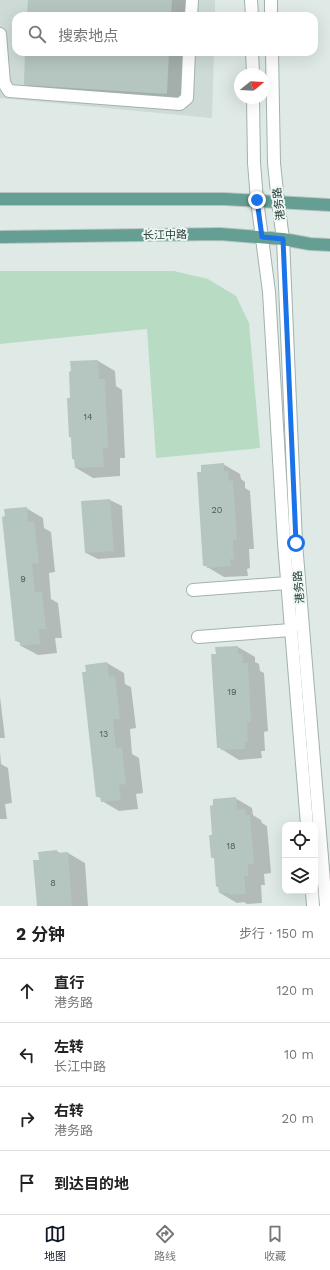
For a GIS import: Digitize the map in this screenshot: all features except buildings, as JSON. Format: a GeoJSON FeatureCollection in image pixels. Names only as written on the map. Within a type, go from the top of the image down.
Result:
{"type":"FeatureCollection","features":[{"type":"Feature","properties":{"kind":"main road"},"geometry":{"type":"LineString","coordinates":[[0,198],[224,199],[330,205]]}},
{"type":"Feature","properties":{"kind":"main road","name":"长江中路"},"geometry":{"type":"LineString","coordinates":[[0,237],[220,234],[283,239],[310,244],[330,245]]}},
{"type":"Feature","properties":{"kind":"street"},"geometry":{"type":"LineString","coordinates":[[191,12],[192,0]]}},
{"type":"Feature","properties":{"kind":"street"},"geometry":{"type":"LineString","coordinates":[[251,0],[252,12]]}},
{"type":"Feature","properties":{"kind":"street"},"geometry":{"type":"LineString","coordinates":[[270,0],[271,12]]}},
{"type":"Feature","properties":{"kind":"street"},"geometry":{"type":"LineString","coordinates":[[0,34],[4,83],[9,91],[180,104],[187,98],[189,56]]}},
{"type":"Feature","properties":{"kind":"street"},"geometry":{"type":"LineString","coordinates":[[252,56],[253,68]]}},
{"type":"Feature","properties":{"kind":"street","name":"港务路"},"geometry":{"type":"LineString","coordinates":[[272,56],[274,163],[283,239],[295,535],[326,906]]}},
{"type":"Feature","properties":{"kind":"street","name":"港务路"},"geometry":{"type":"LineString","coordinates":[[253,104],[254,163],[268,292],[287,583],[307,822]]}},
{"type":"Feature","properties":{"kind":"street"},"geometry":{"type":"LineString","coordinates":[[194,590],[287,583],[301,605],[291,630],[198,637]]}},
{"type":"Feature","properties":{"kind":"street"},"geometry":{"type":"LineString","coordinates":[[312,894],[313,906]]}},
{"type":"Feature","properties":{"kind":"shaded area"},"geometry":{"type":"Polygon","coordinates":[[[0,0],[215,0],[215,12],[12,12],[12,56],[214,56],[212,118],[0,98],[0,0]]]}},
{"type":"Feature","properties":{"kind":"green space"},"geometry":{"type":"Polygon","coordinates":[[[0,271],[174,271],[208,279],[236,296],[249,323],[260,448],[156,458],[147,329],[0,344],[0,271]]]}},
{"type":"Feature","properties":{"kind":"route"},"geometry":{"type":"LineString","coordinates":[[257,200],[262,237],[283,239],[296,543]]}}]}
